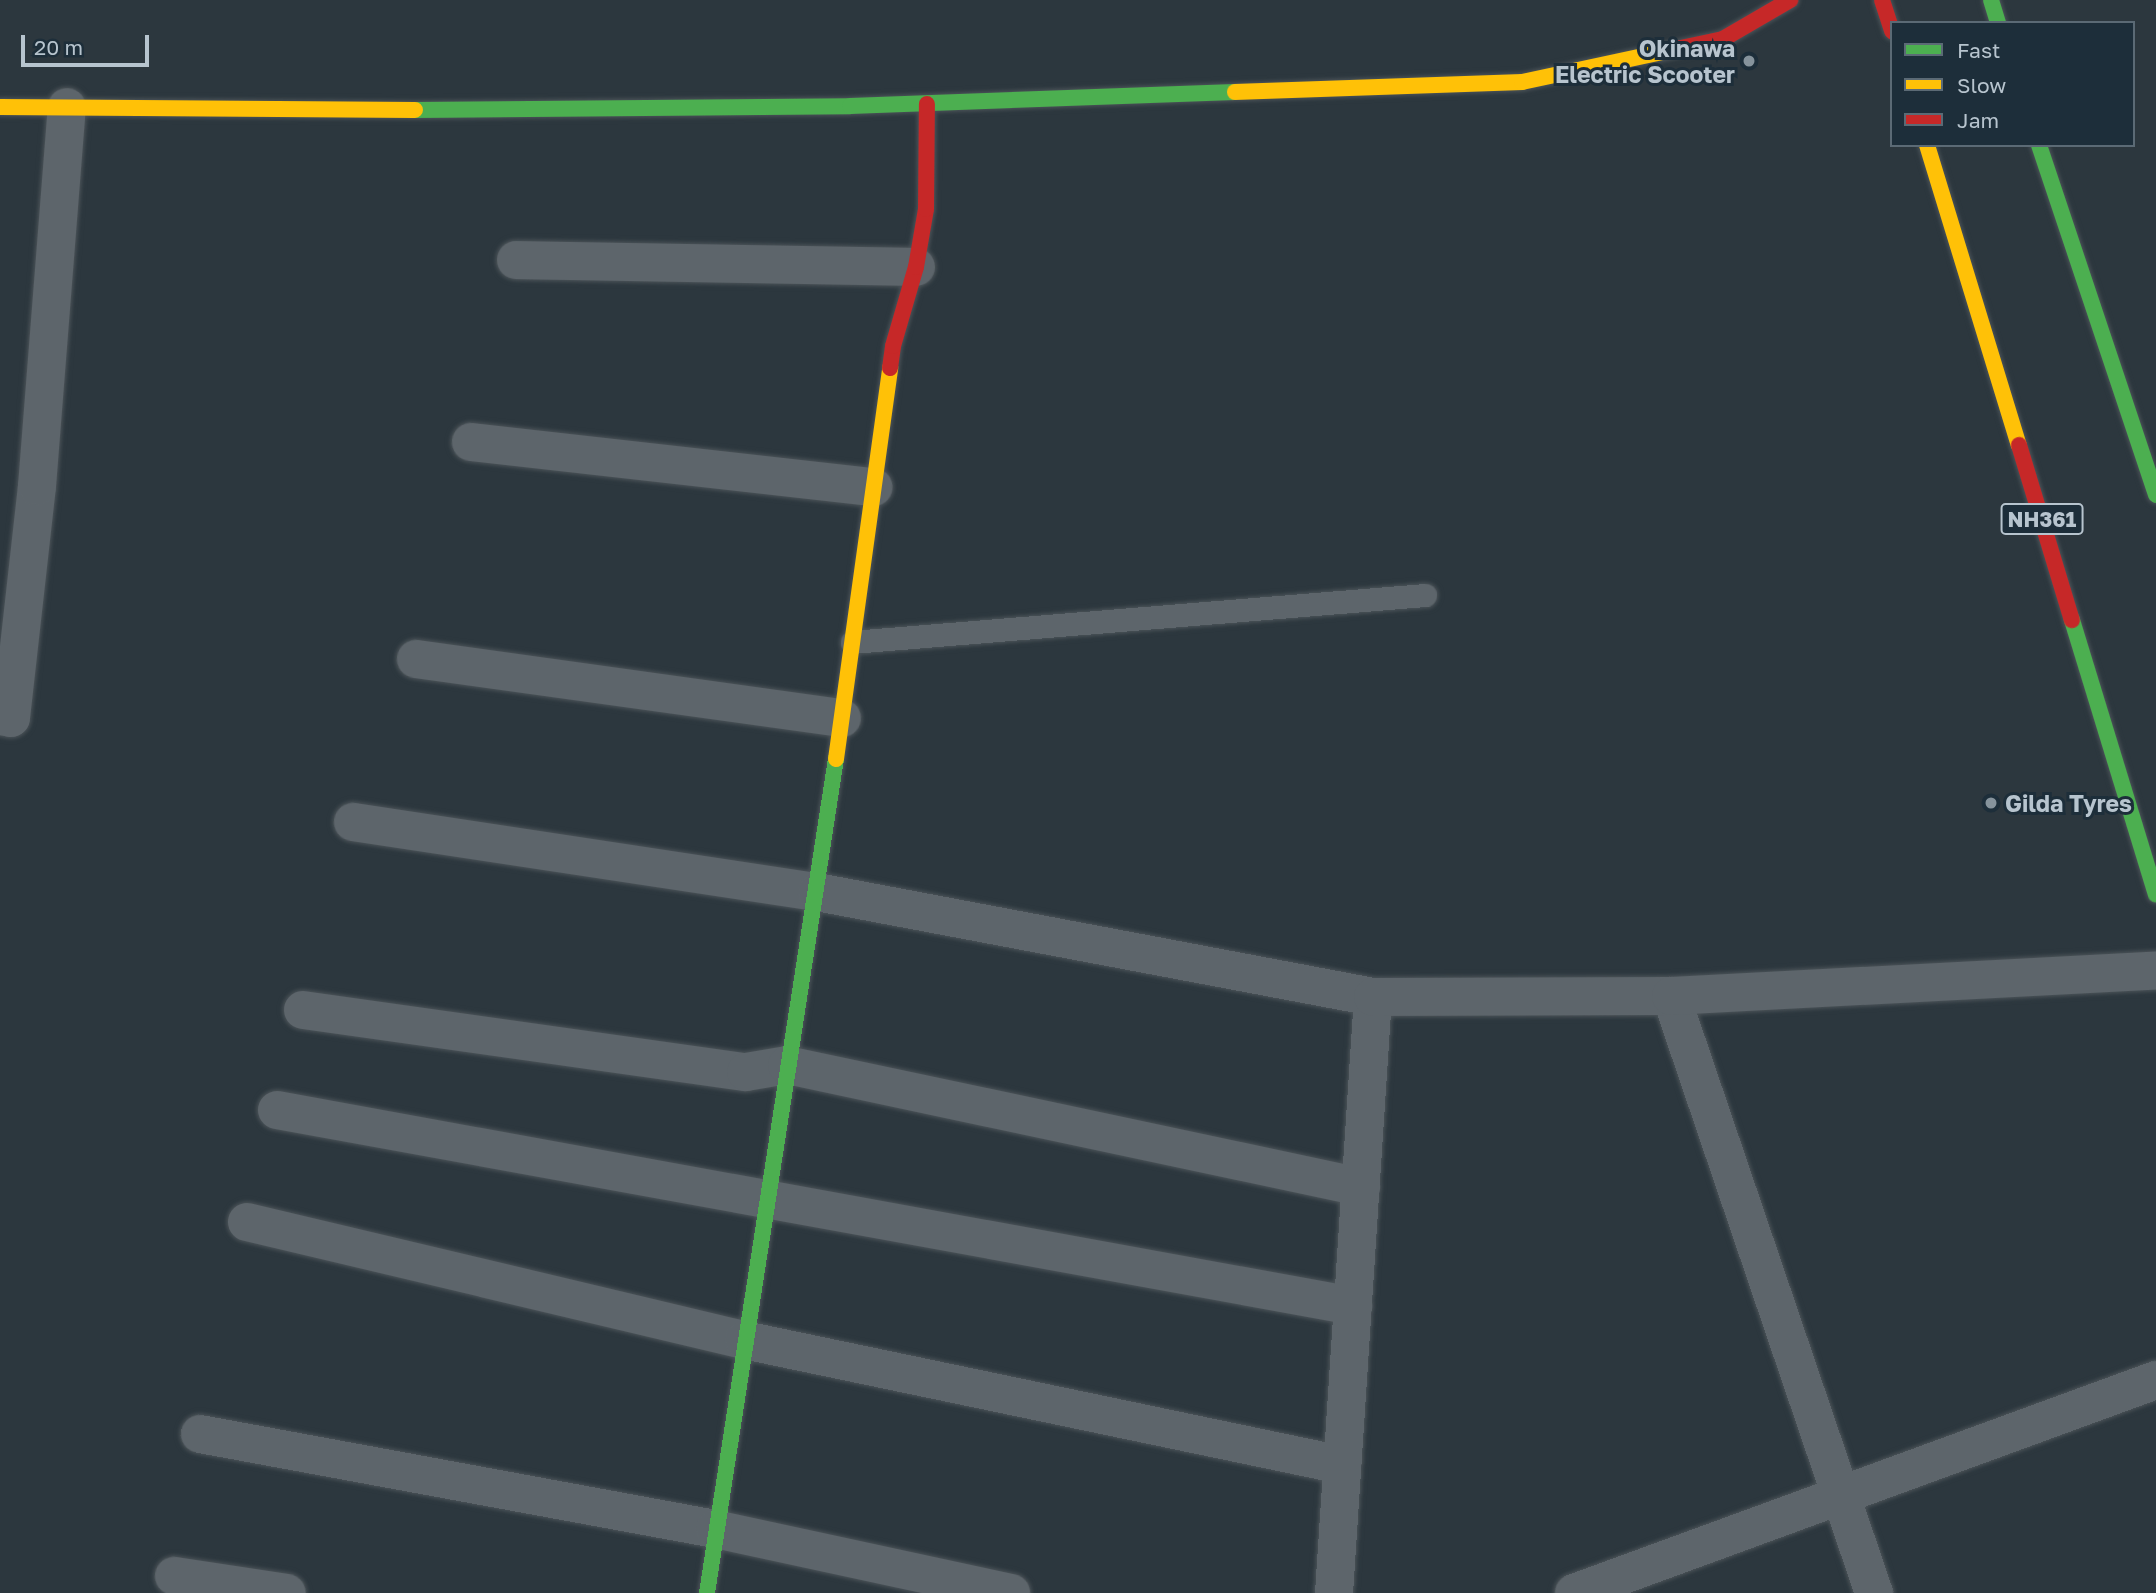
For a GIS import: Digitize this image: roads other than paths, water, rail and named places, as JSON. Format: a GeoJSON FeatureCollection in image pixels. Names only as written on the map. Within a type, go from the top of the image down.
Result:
{"type":"FeatureCollection","features":[{"type":"Feature","properties":{"kind":"main road"},"geometry":{"type":"LineString","coordinates":[[0,107],[476,110],[928,104],[1522,82],[1723,39],[1790,0]]}},
{"type":"Feature","properties":{"kind":"main road"},"geometry":{"type":"LineString","coordinates":[[1882,0],[1890,25]]}},
{"type":"Feature","properties":{"kind":"main road"},"geometry":{"type":"LineString","coordinates":[[1991,0],[1997,21]]}},
{"type":"Feature","properties":{"kind":"main road"},"geometry":{"type":"LineString","coordinates":[[707,1593],[787,1065],[817,892],[893,346],[918,255],[926,209],[928,104]]}},
{"type":"Feature","properties":{"kind":"main road","name":"NH361"},"geometry":{"type":"LineString","coordinates":[[1928,147],[2156,894]]}},
{"type":"Feature","properties":{"kind":"main road"},"geometry":{"type":"LineString","coordinates":[[2040,147],[2156,495]]}},
{"type":"Feature","properties":{"kind":"street"},"geometry":{"type":"LineString","coordinates":[[0,716],[11,718],[37,486],[67,107]]}},
{"type":"Feature","properties":{"kind":"street"},"geometry":{"type":"LineString","coordinates":[[516,260],[918,255]]}},
{"type":"Feature","properties":{"kind":"street"},"geometry":{"type":"LineString","coordinates":[[471,442],[873,487]]}},
{"type":"Feature","properties":{"kind":"street"},"geometry":{"type":"LineString","coordinates":[[416,659],[842,718]]}},
{"type":"Feature","properties":{"kind":"street"},"geometry":{"type":"LineString","coordinates":[[353,822],[817,892],[1373,997],[1671,996],[2156,971]]}},
{"type":"Feature","properties":{"kind":"street"},"geometry":{"type":"LineString","coordinates":[[1671,996],[1874,1593]]}},
{"type":"Feature","properties":{"kind":"street"},"geometry":{"type":"LineString","coordinates":[[1334,1593],[1373,997]]}},
{"type":"Feature","properties":{"kind":"street"},"geometry":{"type":"LineString","coordinates":[[303,1010],[746,1072],[787,1065],[1361,1187]]}},
{"type":"Feature","properties":{"kind":"street"},"geometry":{"type":"LineString","coordinates":[[277,1110],[1353,1306]]}},
{"type":"Feature","properties":{"kind":"street"},"geometry":{"type":"LineString","coordinates":[[247,1222],[744,1340],[1342,1465]]}},
{"type":"Feature","properties":{"kind":"street"},"geometry":{"type":"LineString","coordinates":[[1574,1593],[2156,1380]]}},
{"type":"Feature","properties":{"kind":"street"},"geometry":{"type":"LineString","coordinates":[[200,1434],[715,1529],[1011,1593]]}},
{"type":"Feature","properties":{"kind":"street"},"geometry":{"type":"LineString","coordinates":[[174,1576],[287,1593]]}},
{"type":"Feature","properties":{"kind":"lane"},"geometry":{"type":"LineString","coordinates":[[852,642],[1426,595]]}},
{"type":"Feature","properties":{"kind":"place","name":"Okinawa Electric Scooter"},"geometry":{"type":"Point","coordinates":[1749,61]}},
{"type":"Feature","properties":{"kind":"place","name":"Gilda Tyres"},"geometry":{"type":"Point","coordinates":[1991,803]}}]}
